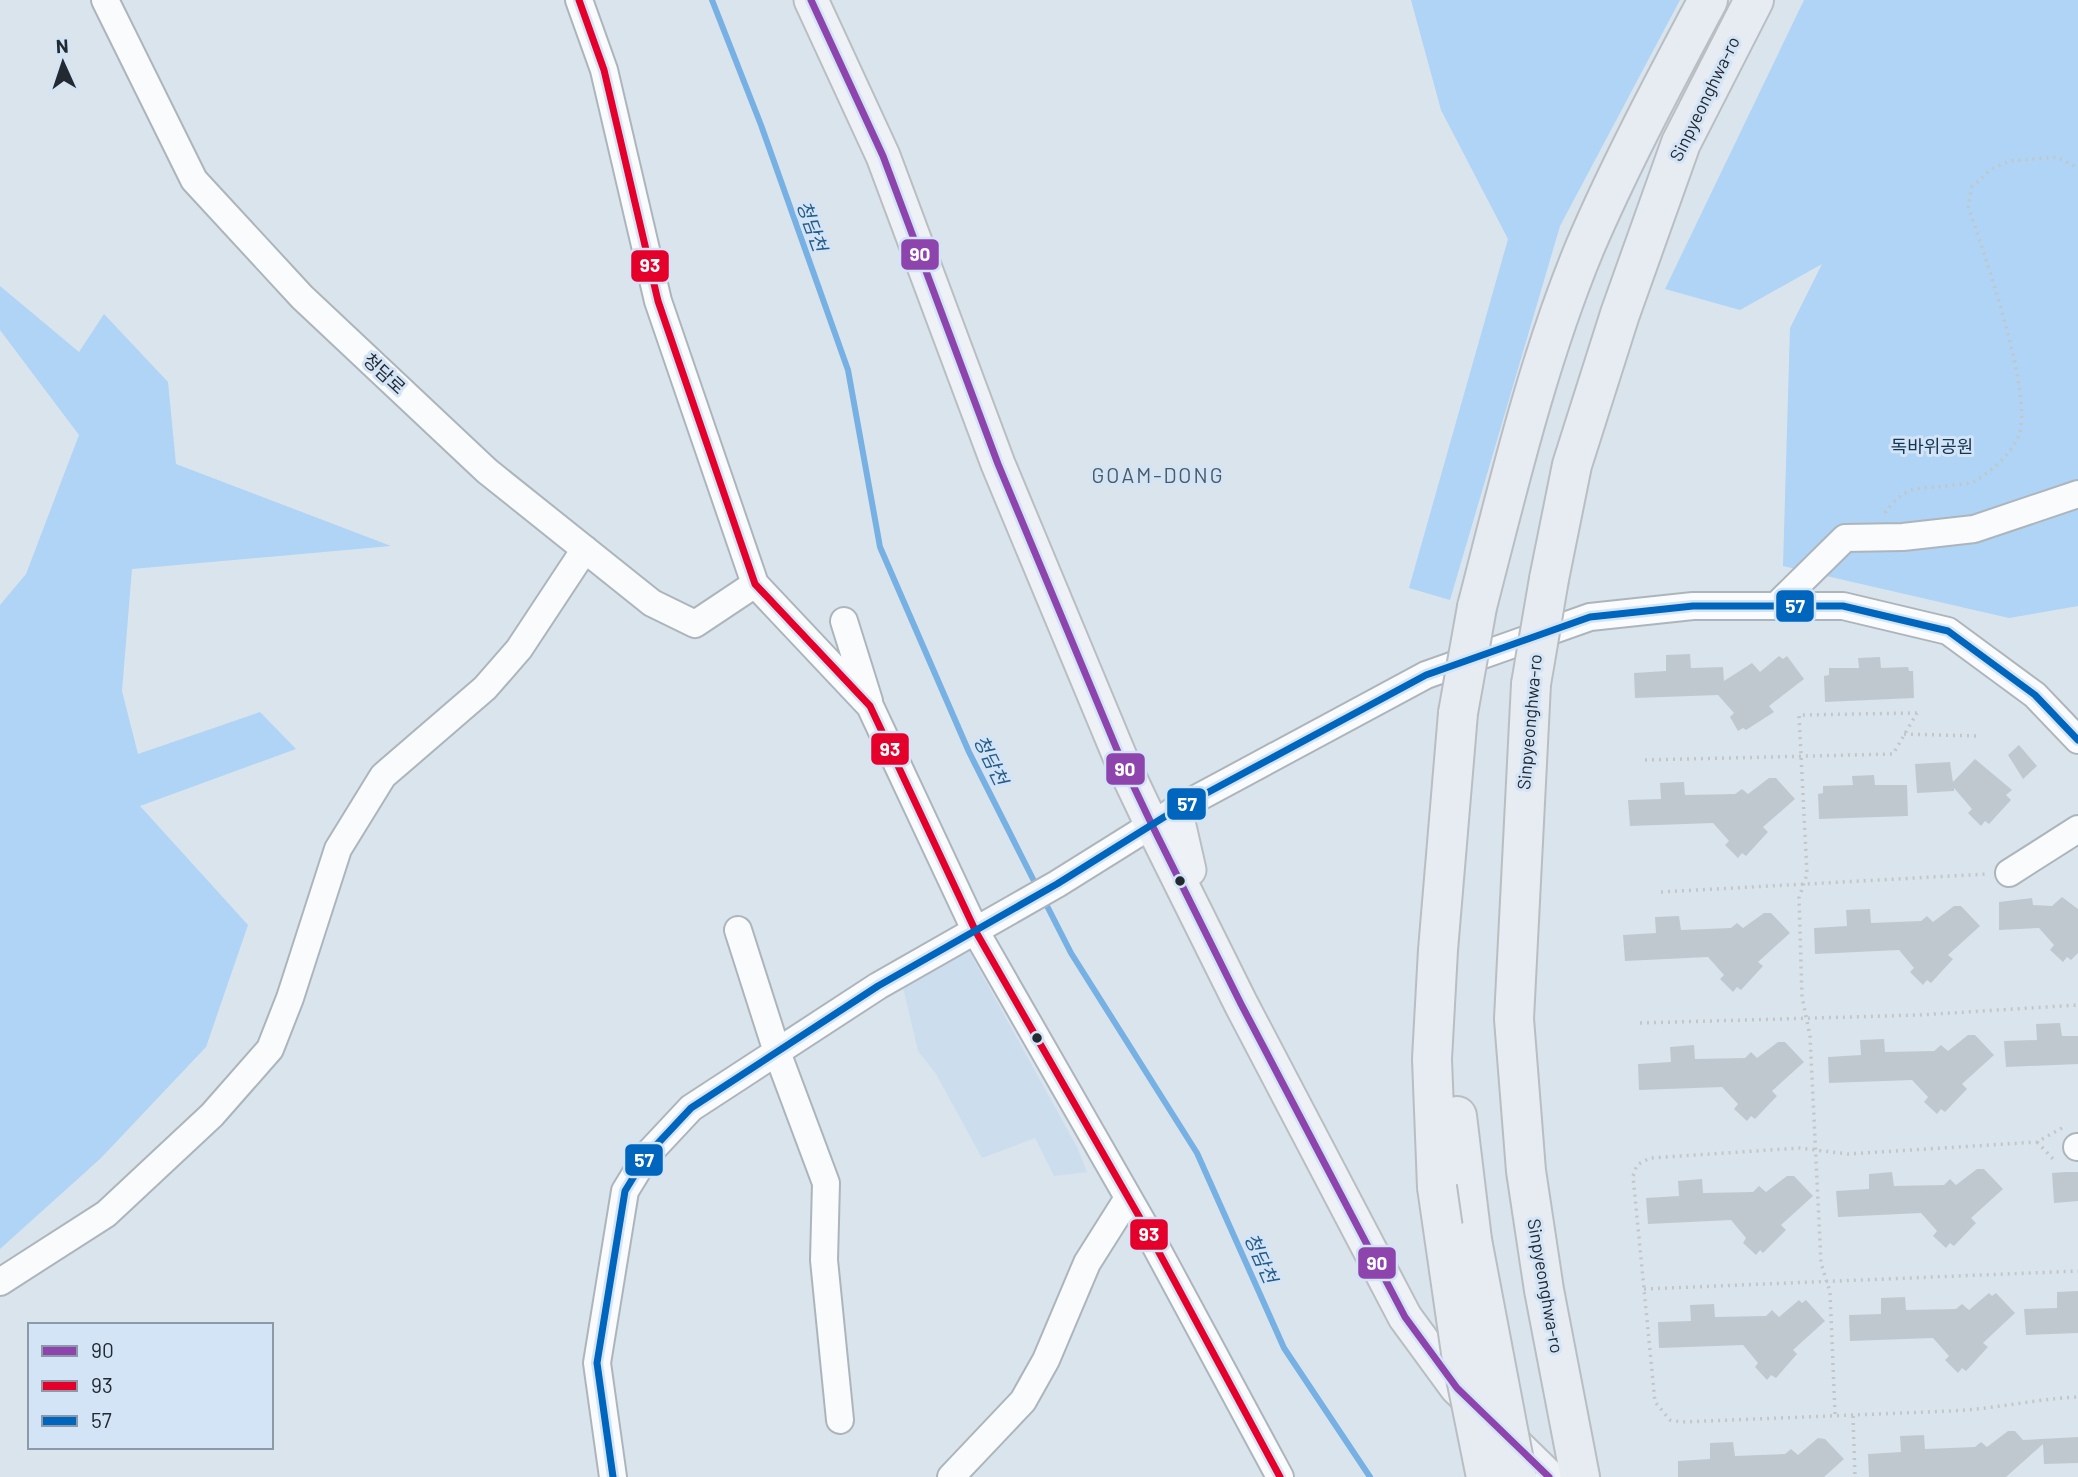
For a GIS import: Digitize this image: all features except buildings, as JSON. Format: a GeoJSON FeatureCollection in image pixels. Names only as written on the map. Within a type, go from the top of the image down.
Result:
{"type":"FeatureCollection","features":[{"type":"Feature","properties":{"kind":"highway"},"geometry":{"type":"LineString","coordinates":[[1486,1477],[1461,1353],[1437,1187],[1432,1059],[1438,950],[1458,713],[1476,607],[1526,419],[1585,248],[1708,0]]}},
{"type":"Feature","properties":{"kind":"highway","name":"Sinpyeonghwa-ro"},"geometry":{"type":"LineString","coordinates":[[1580,1477],[1544,1290],[1526,1171],[1514,1019],[1531,684],[1573,465],[1625,301],[1681,143],[1754,0]]}},
{"type":"Feature","properties":{"kind":"highway"},"geometry":{"type":"LineString","coordinates":[[1438,950],[1472,1240],[1517,1477]]}},
{"type":"Feature","properties":{"kind":"main road"},"geometry":{"type":"LineString","coordinates":[[811,0],[883,156],[998,464],[1123,764],[1168,815],[1200,917],[1241,1003],[1405,1317],[1457,1388],[1549,1477]]}},
{"type":"Feature","properties":{"kind":"street","name":"청담로"},"geometry":{"type":"LineString","coordinates":[[105,0],[194,180],[312,306],[488,471],[652,603],[695,624],[755,584]]}},
{"type":"Feature","properties":{"kind":"street"},"geometry":{"type":"LineString","coordinates":[[579,0],[604,71],[658,301],[755,584],[870,706]]}},
{"type":"Feature","properties":{"kind":"street"},"geometry":{"type":"LineString","coordinates":[[1777,604],[1845,538],[1903,537],[1974,529],[2078,494]]}},
{"type":"Feature","properties":{"kind":"street"},"geometry":{"type":"LineString","coordinates":[[0,1282],[106,1214],[212,1115],[270,1049],[290,998],[338,849],[383,776],[485,688],[519,649],[585,549]]}},
{"type":"Feature","properties":{"kind":"street"},"geometry":{"type":"LineString","coordinates":[[613,1477],[597,1363],[625,1191],[647,1155],[691,1108],[878,986],[982,928],[1168,815],[1426,676],[1590,617],[1693,606],[1843,606],[1948,631],[2035,695],[2078,740]]}},
{"type":"Feature","properties":{"kind":"street"},"geometry":{"type":"LineString","coordinates":[[844,621],[870,706],[982,928],[1280,1477]]}},
{"type":"Feature","properties":{"kind":"street"},"geometry":{"type":"LineString","coordinates":[[2009,873],[2078,829]]}},
{"type":"Feature","properties":{"kind":"street"},"geometry":{"type":"LineString","coordinates":[[738,930],[777,1052],[826,1183],[824,1260],[841,1420]]}},
{"type":"Feature","properties":{"kind":"street"},"geometry":{"type":"LineString","coordinates":[[951,1477],[1023,1401],[1045,1360],[1087,1263],[1128,1198]]}},
{"type":"Feature","properties":{"kind":"path"},"geometry":{"type":"LineString","coordinates":[[1867,538],[1895,499],[1917,486],[1931,488],[1973,482],[2000,461],[2019,436],[2022,418],[2011,343],[1968,206],[1972,187],[1990,170],[2009,161],[2057,157],[2078,168]]}},
{"type":"Feature","properties":{"kind":"path"},"geometry":{"type":"LineString","coordinates":[[1645,760],[1802,754],[1893,754],[1917,713],[1799,715],[1802,754],[1807,874],[1799,898],[1802,997],[1810,1036],[1821,1263],[1827,1281],[1835,1414]]}},
{"type":"Feature","properties":{"kind":"path"},"geometry":{"type":"LineString","coordinates":[[1904,734],[1977,736]]}},
{"type":"Feature","properties":{"kind":"path"},"geometry":{"type":"LineString","coordinates":[[1661,892],[2009,873]]}},
{"type":"Feature","properties":{"kind":"path"},"geometry":{"type":"LineString","coordinates":[[1640,1024],[1807,1019],[2078,1005]]}},
{"type":"Feature","properties":{"kind":"path"},"geometry":{"type":"LineString","coordinates":[[2037,1142],[2063,1127],[2070,1145],[2037,1142],[1848,1154],[1800,1149],[1650,1158],[1637,1165],[1633,1176],[1655,1402],[1670,1420],[1682,1422],[1995,1409],[2036,1399],[2078,1397]]}},
{"type":"Feature","properties":{"kind":"path"},"geometry":{"type":"LineString","coordinates":[[1644,1289],[2078,1271]]}},
{"type":"Feature","properties":{"kind":"path"},"geometry":{"type":"LineString","coordinates":[[1853,1415],[1855,1477]]}},
{"type":"Feature","properties":{"kind":"shaded area"},"geometry":{"type":"Polygon","coordinates":[[[969,951],[1077,1147],[1087,1172],[1054,1176],[1035,1138],[982,1158],[936,1074],[918,1051],[901,979],[969,951]]]}},
{"type":"Feature","properties":{"kind":"green space"},"geometry":{"type":"Polygon","coordinates":[[[1411,0],[1680,0],[1560,226],[1450,600],[1409,588],[1508,239],[1441,110],[1411,0]]]}},
{"type":"Feature","properties":{"kind":"green space","name":"독바위공원"},"geometry":{"type":"Polygon","coordinates":[[[1804,0],[2078,0],[2078,606],[2009,618],[1783,566],[1790,328],[1822,264],[1740,310],[1665,289],[1804,0]]]}},
{"type":"Feature","properties":{"kind":"green space"},"geometry":{"type":"Polygon","coordinates":[[[0,286],[79,352],[104,314],[168,382],[176,464],[391,546],[132,569],[122,691],[138,754],[260,712],[296,749],[140,806],[248,925],[206,1047],[101,1158],[0,1249],[0,605],[26,574],[79,435],[0,330],[0,286]]]}},
{"type":"Feature","properties":{"kind":"waterway","name":"청담천"},"geometry":{"type":"LineString","coordinates":[[712,0],[761,125],[848,370],[880,547],[969,752],[1038,889]]}},
{"type":"Feature","properties":{"kind":"waterway","name":"청담천"},"geometry":{"type":"LineString","coordinates":[[1043,898],[1071,953],[1197,1153],[1284,1348],[1370,1477]]}},
{"type":"Feature","properties":{"kind":"transit line","name":"93"},"geometry":{"type":"LineString","coordinates":[[579,0],[604,70],[658,301],[755,584],[870,706],[976,932],[1148,1232],[1280,1477]]}},
{"type":"Feature","properties":{"kind":"transit line","name":"90"},"geometry":{"type":"LineString","coordinates":[[811,0],[883,156],[998,464],[1123,764],[1241,1004],[1405,1317],[1457,1388],[1549,1477]]}},
{"type":"Feature","properties":{"kind":"transit line","name":"57"},"geometry":{"type":"LineString","coordinates":[[613,1477],[597,1363],[625,1191],[647,1155],[691,1108],[878,986],[1057,884],[1177,809],[1426,675],[1590,617],[1693,606],[1843,606],[1948,631],[2035,695],[2078,740]]}},
{"type":"Feature","properties":{"kind":"district","name":"GOAM-DONG"},"geometry":{"type":"Point","coordinates":[1158,476]}}]}
